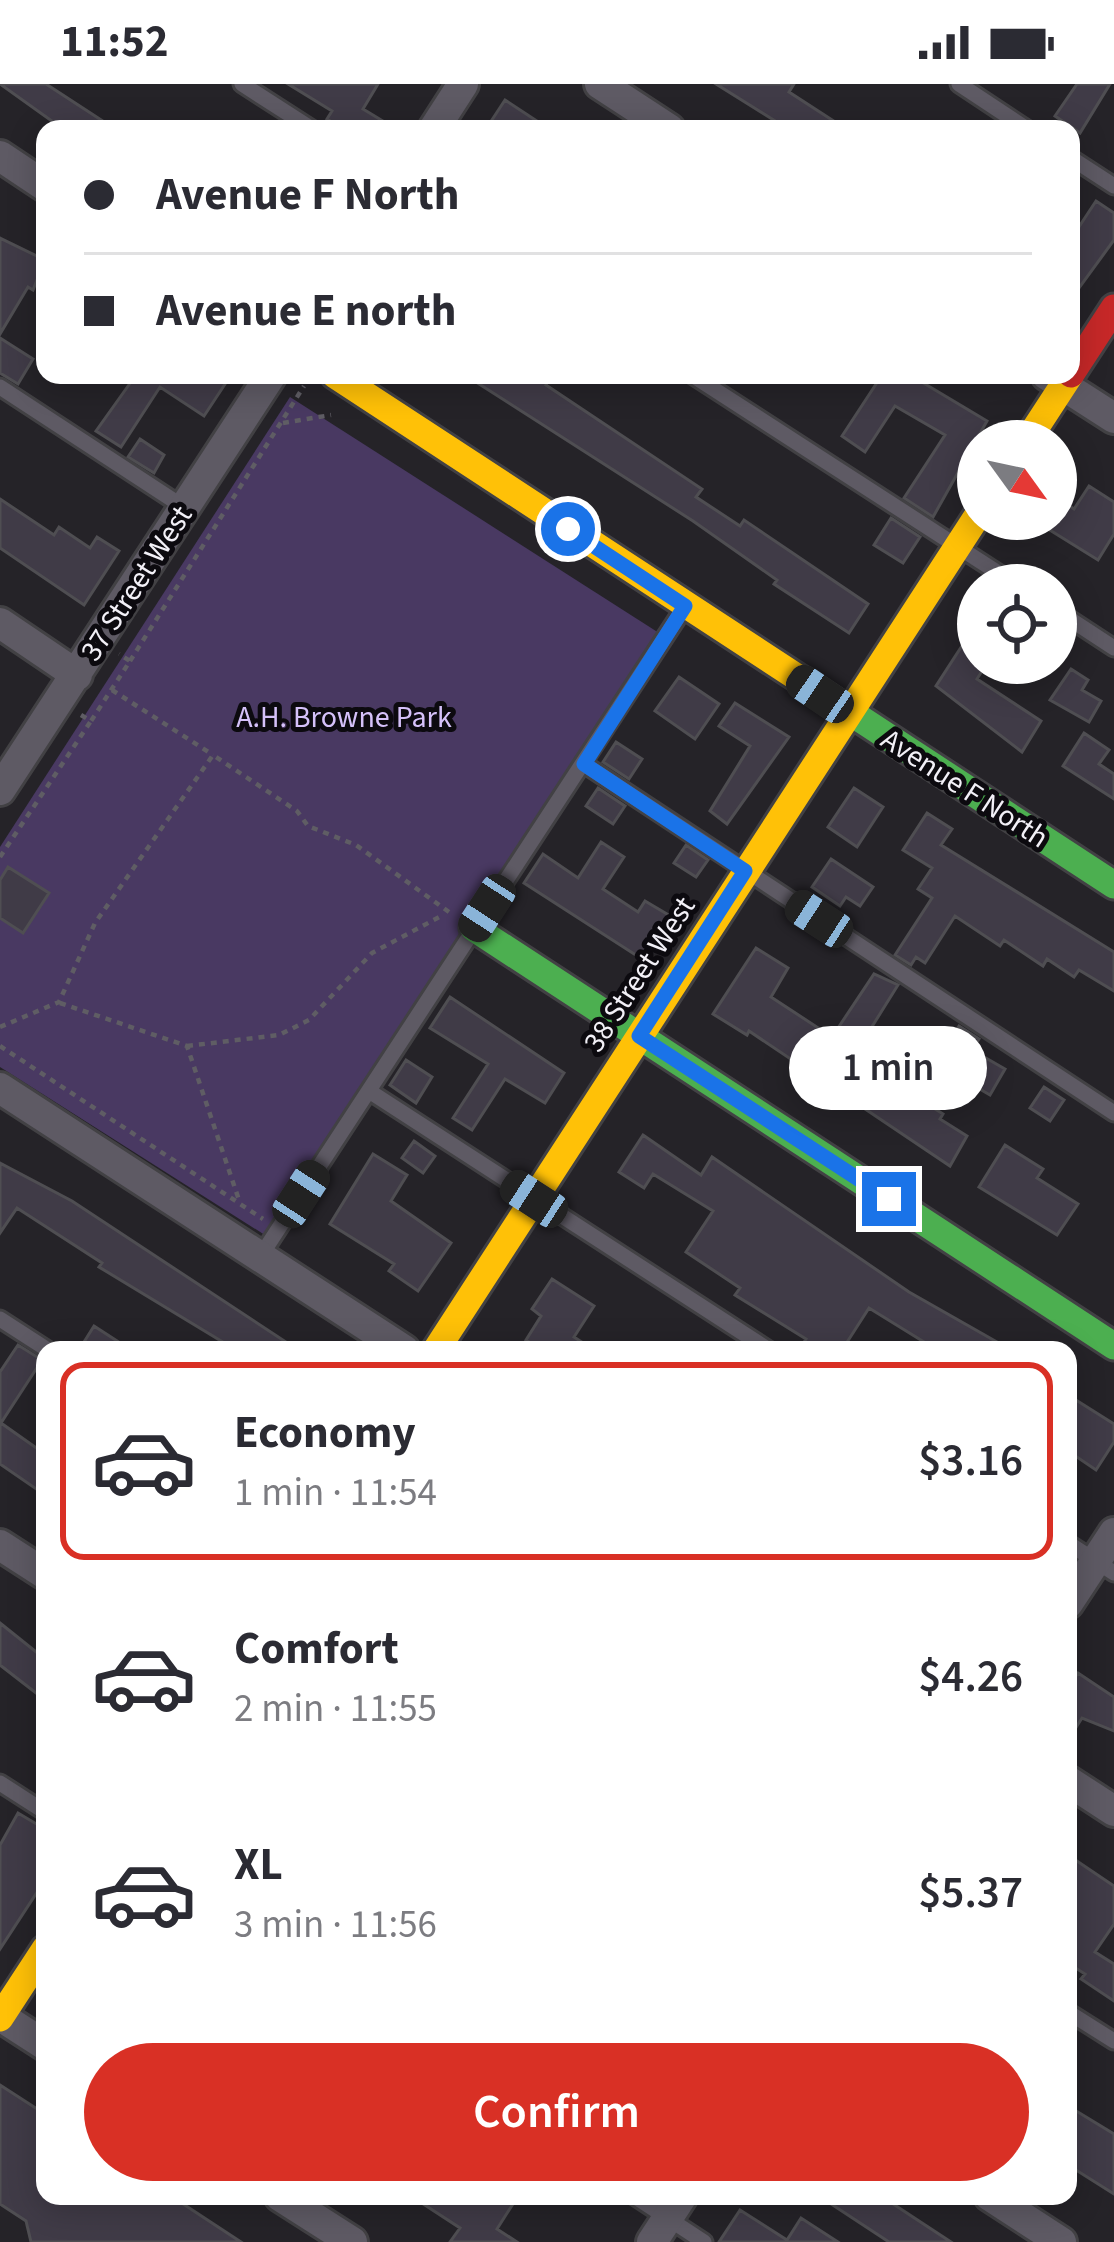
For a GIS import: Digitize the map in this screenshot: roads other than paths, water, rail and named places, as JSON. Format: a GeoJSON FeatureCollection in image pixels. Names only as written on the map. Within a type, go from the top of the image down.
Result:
{"type":"FeatureCollection","features":[{"type":"Feature","properties":{"kind":"street"},"geometry":{"type":"LineString","coordinates":[[440,120],[463,84]]}},
{"type":"Feature","properties":{"kind":"street"},"geometry":{"type":"LineString","coordinates":[[600,84],[655,120]]}},
{"type":"Feature","properties":{"kind":"street"},"geometry":{"type":"LineString","coordinates":[[0,156],[36,179]]}},
{"type":"Feature","properties":{"kind":"street"},"geometry":{"type":"LineString","coordinates":[[1080,354],[1114,308]]}},
{"type":"Feature","properties":{"kind":"street","name":"37 Street West"},"geometry":{"type":"LineString","coordinates":[[0,790],[265,384]]}},
{"type":"Feature","properties":{"kind":"street","name":"Avenue F North"},"geometry":{"type":"LineString","coordinates":[[349,384],[1114,885]]}},
{"type":"Feature","properties":{"kind":"street"},"geometry":{"type":"LineString","coordinates":[[1039,420],[1059,384]]}},
{"type":"Feature","properties":{"kind":"street"},"geometry":{"type":"LineString","coordinates":[[1072,384],[1114,418]]}},
{"type":"Feature","properties":{"kind":"street","name":"38 Street West"},"geometry":{"type":"LineString","coordinates":[[442,1341],[962,540]]}},
{"type":"Feature","properties":{"kind":"street"},"geometry":{"type":"LineString","coordinates":[[0,623],[77,675]]}},
{"type":"Feature","properties":{"kind":"street"},"geometry":{"type":"LineString","coordinates":[[474,928],[1114,1346]]}},
{"type":"Feature","properties":{"kind":"street"},"geometry":{"type":"LineString","coordinates":[[0,1088],[390,1341]]}},
{"type":"Feature","properties":{"kind":"street"},"geometry":{"type":"LineString","coordinates":[[1077,1594],[1105,1567],[1114,1533]]}},
{"type":"Feature","properties":{"kind":"street"},"geometry":{"type":"LineString","coordinates":[[0,1545],[36,1568]]}},
{"type":"Feature","properties":{"kind":"street"},"geometry":{"type":"LineString","coordinates":[[1077,1787],[1114,1810]]}},
{"type":"Feature","properties":{"kind":"street"},"geometry":{"type":"LineString","coordinates":[[36,1963],[0,2017],[36,2039]]}},
{"type":"Feature","properties":{"kind":"street"},"geometry":{"type":"LineString","coordinates":[[294,2205],[352,2242]]}},
{"type":"Feature","properties":{"kind":"street"},"geometry":{"type":"LineString","coordinates":[[1004,2205],[1061,2242]]}},
{"type":"Feature","properties":{"kind":"lane"},"geometry":{"type":"LineString","coordinates":[[242,84],[298,120]]}},
{"type":"Feature","properties":{"kind":"lane"},"geometry":{"type":"LineString","coordinates":[[959,84],[1013,120]]}},
{"type":"Feature","properties":{"kind":"lane"},"geometry":{"type":"LineString","coordinates":[[1080,164],[1114,186]]}},
{"type":"Feature","properties":{"kind":"lane"},"geometry":{"type":"LineString","coordinates":[[706,384],[985,564]]}},
{"type":"Feature","properties":{"kind":"lane"},"geometry":{"type":"LineString","coordinates":[[0,387],[185,508]]}},
{"type":"Feature","properties":{"kind":"lane"},"geometry":{"type":"LineString","coordinates":[[260,1257],[685,606]]}},
{"type":"Feature","properties":{"kind":"lane"},"geometry":{"type":"LineString","coordinates":[[1077,624],[1114,648]]}},
{"type":"Feature","properties":{"kind":"lane"},"geometry":{"type":"LineString","coordinates":[[584,764],[1114,1114]]}},
{"type":"Feature","properties":{"kind":"lane"},"geometry":{"type":"LineString","coordinates":[[369,1091],[755,1341]]}},
{"type":"Feature","properties":{"kind":"lane"},"geometry":{"type":"LineString","coordinates":[[0,1318],[36,1342]]}},
{"type":"Feature","properties":{"kind":"lane"},"geometry":{"type":"LineString","coordinates":[[1077,1549],[1105,1567]]}},
{"type":"Feature","properties":{"kind":"lane"},"geometry":{"type":"LineString","coordinates":[[0,1783],[36,1806]]}},
{"type":"Feature","properties":{"kind":"lane"},"geometry":{"type":"LineString","coordinates":[[1077,2018],[1114,2041]]}},
{"type":"Feature","properties":{"kind":"lane"},"geometry":{"type":"LineString","coordinates":[[667,2218],[704,2242]]}},
{"type":"Feature","properties":{"kind":"park label","name":"A.H. Browne Park"},"geometry":{"type":"Point","coordinates":[344,717]}}]}
